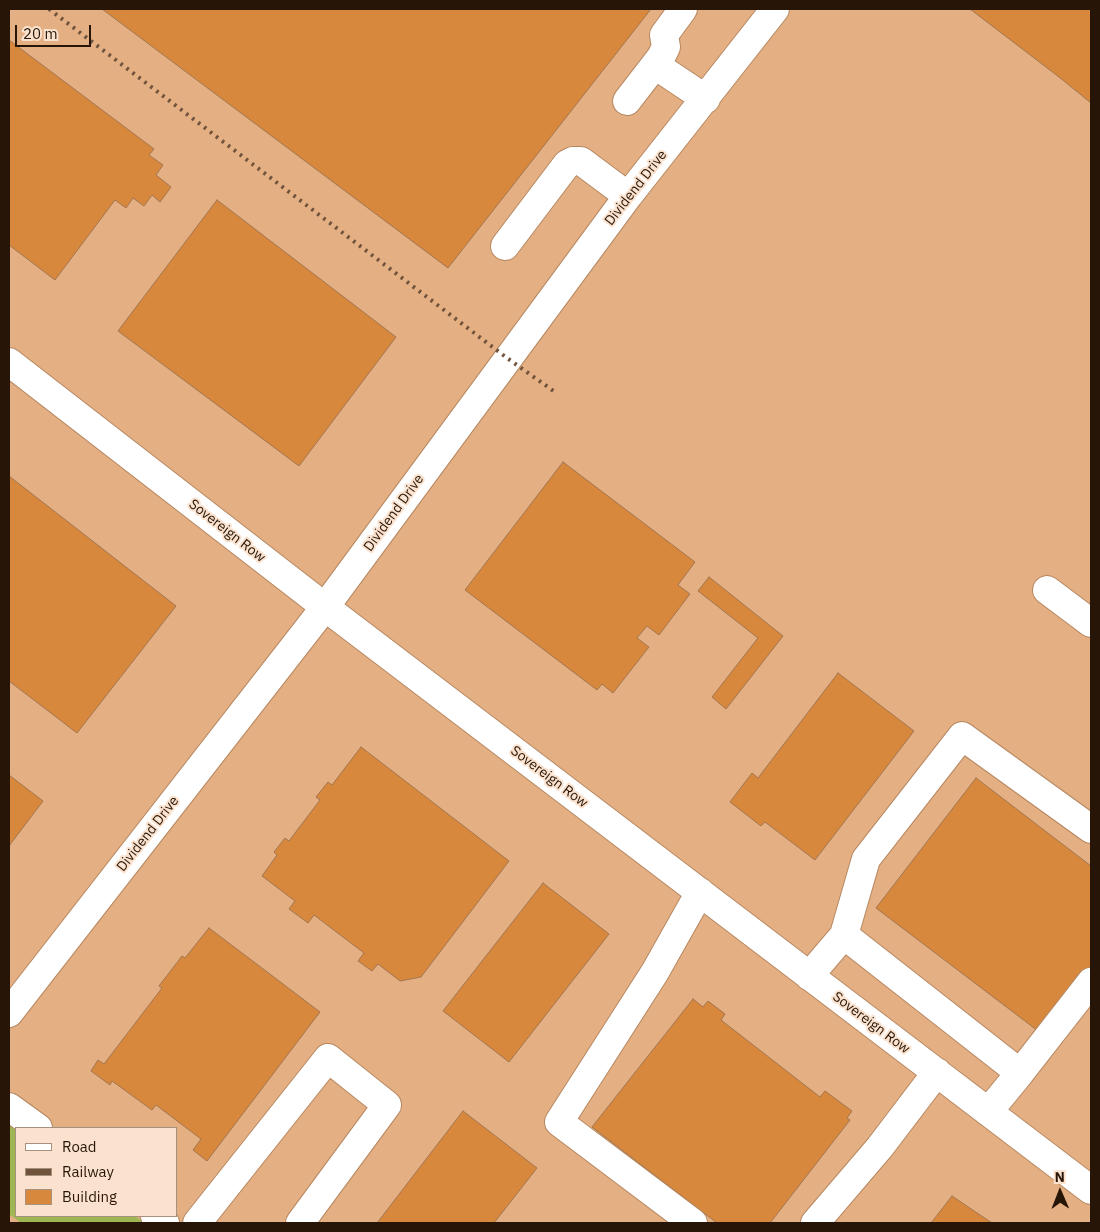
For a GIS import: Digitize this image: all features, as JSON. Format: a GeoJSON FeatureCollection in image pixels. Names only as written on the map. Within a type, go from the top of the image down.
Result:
{"type":"FeatureCollection","features":[{"type":"Feature","properties":{"kind":"street"},"geometry":{"type":"LineString","coordinates":[[627,101],[655,65],[666,47],[664,35],[683,9]]}},
{"type":"Feature","properties":{"kind":"street","name":"Dividend Drive"},"geometry":{"type":"LineString","coordinates":[[9,1014],[325,607],[628,196],[706,99],[763,13]]}},
{"type":"Feature","properties":{"kind":"street"},"geometry":{"type":"LineString","coordinates":[[655,65],[706,99]]}},
{"type":"Feature","properties":{"kind":"street"},"geometry":{"type":"LineString","coordinates":[[505,246],[567,164],[573,161],[581,161],[628,196]]}},
{"type":"Feature","properties":{"kind":"street","name":"Sovereign Row"},"geometry":{"type":"LineString","coordinates":[[9,362],[325,607],[1091,1190]]}},
{"type":"Feature","properties":{"kind":"street"},"geometry":{"type":"LineString","coordinates":[[1048,590],[1091,623]]}},
{"type":"Feature","properties":{"kind":"street"},"geometry":{"type":"LineString","coordinates":[[810,976],[844,935],[866,859],[962,736],[1091,830]]}},
{"type":"Feature","properties":{"kind":"street"},"geometry":{"type":"LineString","coordinates":[[693,1223],[560,1122],[654,972],[700,892]]}},
{"type":"Feature","properties":{"kind":"street"},"geometry":{"type":"LineString","coordinates":[[844,935],[1020,1073]]}},
{"type":"Feature","properties":{"kind":"street"},"geometry":{"type":"LineString","coordinates":[[988,1112],[1091,982]]}},
{"type":"Feature","properties":{"kind":"street"},"geometry":{"type":"LineString","coordinates":[[197,1223],[328,1058],[387,1105],[300,1223]]}},
{"type":"Feature","properties":{"kind":"street"},"geometry":{"type":"LineString","coordinates":[[815,1223],[880,1147],[936,1072]]}},
{"type":"Feature","properties":{"kind":"street"},"geometry":{"type":"LineString","coordinates":[[9,1107],[37,1127]]}},
{"type":"Feature","properties":{"kind":"shaded area"},"geometry":{"type":"Polygon","coordinates":[[[9,9],[1091,9],[1091,1223],[9,1223],[9,9]]]}},
{"type":"Feature","properties":{"kind":"green space"},"geometry":{"type":"Polygon","coordinates":[[[9,1119],[15,1127],[15,1217],[136,1217],[145,1223],[21,1223],[9,1214],[9,1119]]]}},
{"type":"Feature","properties":{"kind":"building"},"geometry":{"type":"Polygon","coordinates":[[[102,9],[651,9],[448,268],[102,9]]]}},
{"type":"Feature","properties":{"kind":"building"},"geometry":{"type":"Polygon","coordinates":[[[970,9],[1091,9],[1091,103],[1059,77],[970,9]]]}},
{"type":"Feature","properties":{"kind":"building"},"geometry":{"type":"Polygon","coordinates":[[[9,40],[154,149],[149,155],[163,165],[156,175],[171,187],[160,202],[152,195],[144,206],[133,198],[126,208],[115,200],[55,280],[9,245],[9,40]]]}},
{"type":"Feature","properties":{"kind":"building"},"geometry":{"type":"Polygon","coordinates":[[[217,200],[396,337],[299,466],[118,331],[217,200]]]}},
{"type":"Feature","properties":{"kind":"building"},"geometry":{"type":"Polygon","coordinates":[[[563,462],[695,562],[678,585],[690,594],[659,635],[647,626],[637,638],[649,647],[613,693],[602,684],[597,690],[465,590],[563,462]]]}},
{"type":"Feature","properties":{"kind":"building"},"geometry":{"type":"Polygon","coordinates":[[[9,476],[176,606],[77,733],[9,681],[9,476]]]}},
{"type":"Feature","properties":{"kind":"building"},"geometry":{"type":"Polygon","coordinates":[[[709,577],[783,636],[726,709],[712,697],[758,638],[698,591],[709,577]]]}},
{"type":"Feature","properties":{"kind":"building"},"geometry":{"type":"Polygon","coordinates":[[[838,673],[914,731],[815,860],[765,822],[761,826],[730,802],[752,773],[758,778],[838,673]]]}},
{"type":"Feature","properties":{"kind":"building"},"geometry":{"type":"Polygon","coordinates":[[[361,747],[509,861],[421,977],[400,981],[378,964],[372,971],[358,961],[364,953],[314,915],[308,923],[289,909],[295,901],[262,876],[277,855],[274,852],[285,838],[289,841],[320,800],[316,797],[328,782],[332,785],[361,747]]]}},
{"type":"Feature","properties":{"kind":"building"},"geometry":{"type":"Polygon","coordinates":[[[9,775],[43,801],[9,846],[9,775]]]}},
{"type":"Feature","properties":{"kind":"building"},"geometry":{"type":"Polygon","coordinates":[[[976,778],[1091,866],[1091,970],[1042,1034],[876,908],[976,778]]]}},
{"type":"Feature","properties":{"kind":"building"},"geometry":{"type":"Polygon","coordinates":[[[543,883],[609,934],[509,1062],[443,1011],[543,883]]]}},
{"type":"Feature","properties":{"kind":"building"},"geometry":{"type":"Polygon","coordinates":[[[209,928],[320,1012],[207,1161],[193,1150],[201,1139],[156,1105],[152,1110],[112,1081],[110,1085],[91,1071],[98,1060],[104,1064],[162,988],[159,986],[182,956],[185,958],[209,928]]]}},
{"type":"Feature","properties":{"kind":"building"},"geometry":{"type":"Polygon","coordinates":[[[693,999],[703,1007],[708,1001],[725,1014],[721,1020],[820,1097],[825,1091],[852,1111],[847,1118],[850,1120],[770,1223],[717,1223],[592,1127],[693,999]]]}},
{"type":"Feature","properties":{"kind":"building"},"geometry":{"type":"Polygon","coordinates":[[[463,1111],[537,1168],[494,1223],[377,1223],[463,1111]]]}},
{"type":"Feature","properties":{"kind":"building"},"geometry":{"type":"Polygon","coordinates":[[[952,1196],[992,1223],[931,1223],[952,1196]]]}},
{"type":"Feature","properties":{"kind":"railway"},"geometry":{"type":"LineString","coordinates":[[49,9],[507,358],[555,392]]}}]}
